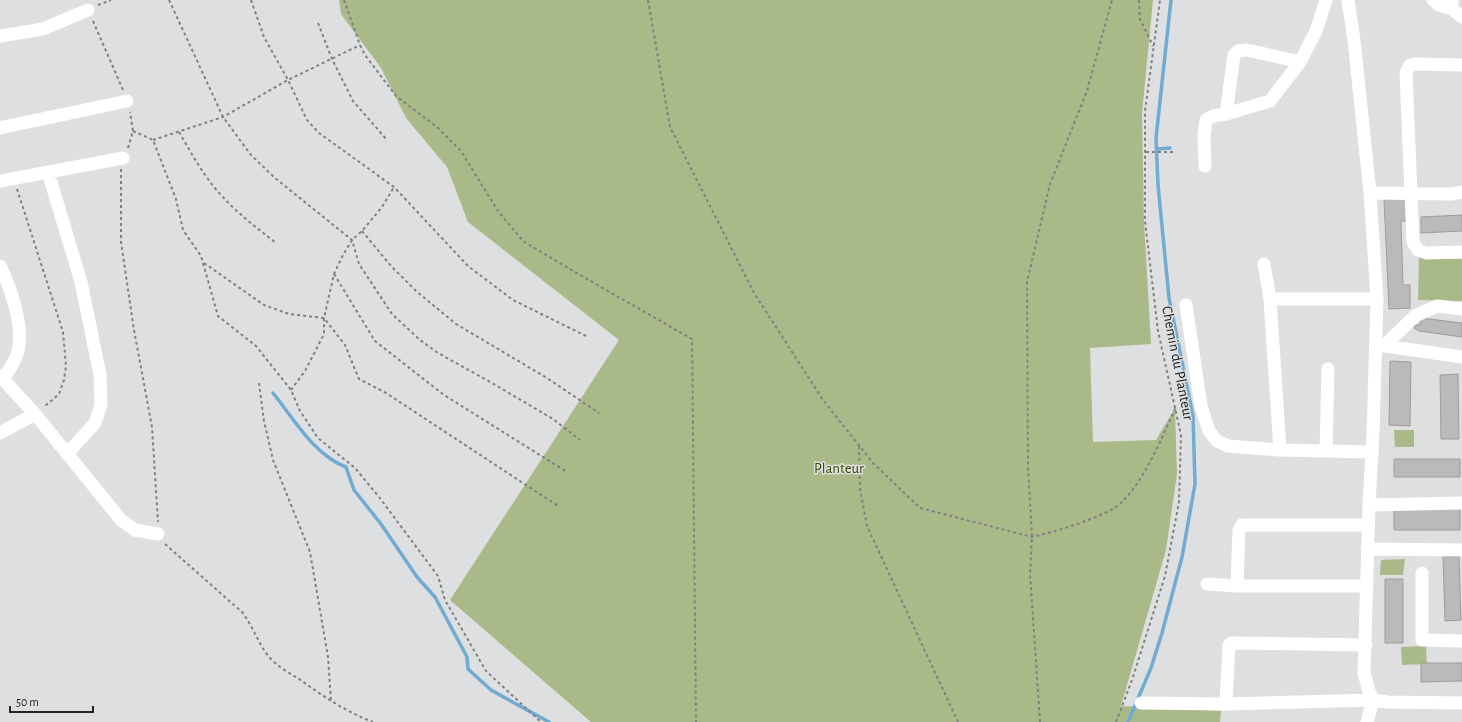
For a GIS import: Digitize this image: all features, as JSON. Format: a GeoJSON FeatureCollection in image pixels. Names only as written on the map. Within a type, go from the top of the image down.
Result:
{"type":"FeatureCollection","features":[{"type":"Feature","properties":{"kind":"street"},"geometry":{"type":"LineString","coordinates":[[1205,166],[1204,137],[1206,120],[1213,116],[1270,102],[1300,62],[1316,31],[1326,0]]}},
{"type":"Feature","properties":{"kind":"street"},"geometry":{"type":"LineString","coordinates":[[1348,0],[1355,48],[1370,193],[1380,345],[1368,505],[1366,646],[1364,673],[1373,700],[1367,722]]}},
{"type":"Feature","properties":{"kind":"street"},"geometry":{"type":"LineString","coordinates":[[1433,0],[1439,5],[1455,9]]}},
{"type":"Feature","properties":{"kind":"street"},"geometry":{"type":"LineString","coordinates":[[0,36],[43,29],[88,10]]}},
{"type":"Feature","properties":{"kind":"street"},"geometry":{"type":"LineString","coordinates":[[1226,114],[1231,68],[1234,55],[1238,51],[1247,50],[1300,62]]}},
{"type":"Feature","properties":{"kind":"street"},"geometry":{"type":"LineString","coordinates":[[1462,66],[1415,64],[1410,65],[1406,72],[1413,242],[1418,250],[1426,252],[1462,252]]}},
{"type":"Feature","properties":{"kind":"street"},"geometry":{"type":"LineString","coordinates":[[0,128],[127,101]]}},
{"type":"Feature","properties":{"kind":"street"},"geometry":{"type":"LineString","coordinates":[[0,181],[14,177],[123,158]]}},
{"type":"Feature","properties":{"kind":"street"},"geometry":{"type":"LineString","coordinates":[[48,172],[80,282],[100,375],[100,405],[96,423],[67,454]]}},
{"type":"Feature","properties":{"kind":"street"},"geometry":{"type":"LineString","coordinates":[[1370,193],[1462,192]]}},
{"type":"Feature","properties":{"kind":"street"},"geometry":{"type":"LineString","coordinates":[[1264,264],[1270,300],[1280,450]]}},
{"type":"Feature","properties":{"kind":"street"},"geometry":{"type":"LineString","coordinates":[[0,266],[10,286],[19,336],[18,352],[2,378],[35,414],[121,520],[135,530],[158,534]]}},
{"type":"Feature","properties":{"kind":"street"},"geometry":{"type":"LineString","coordinates":[[1270,300],[1377,299]]}},
{"type":"Feature","properties":{"kind":"street"},"geometry":{"type":"LineString","coordinates":[[1186,305],[1201,406],[1209,431],[1217,441],[1228,446],[1280,450],[1372,452]]}},
{"type":"Feature","properties":{"kind":"street"},"geometry":{"type":"LineString","coordinates":[[1380,345],[1415,316],[1437,306],[1462,309]]}},
{"type":"Feature","properties":{"kind":"street"},"geometry":{"type":"LineString","coordinates":[[1380,345],[1462,356]]}},
{"type":"Feature","properties":{"kind":"street"},"geometry":{"type":"LineString","coordinates":[[1326,451],[1328,369]]}},
{"type":"Feature","properties":{"kind":"street"},"geometry":{"type":"LineString","coordinates":[[0,433],[35,414]]}},
{"type":"Feature","properties":{"kind":"street"},"geometry":{"type":"LineString","coordinates":[[1368,505],[1462,503]]}},
{"type":"Feature","properties":{"kind":"street"},"geometry":{"type":"LineString","coordinates":[[1237,586],[1239,530],[1242,525],[1368,525]]}},
{"type":"Feature","properties":{"kind":"street"},"geometry":{"type":"LineString","coordinates":[[1367,549],[1462,550]]}},
{"type":"Feature","properties":{"kind":"street"},"geometry":{"type":"LineString","coordinates":[[1422,573],[1422,640],[1462,641]]}},
{"type":"Feature","properties":{"kind":"street"},"geometry":{"type":"LineString","coordinates":[[1207,584],[1237,586],[1367,586]]}},
{"type":"Feature","properties":{"kind":"street"},"geometry":{"type":"LineString","coordinates":[[1226,704],[1229,645],[1231,643],[1366,646]]}},
{"type":"Feature","properties":{"kind":"street"},"geometry":{"type":"LineString","coordinates":[[1141,703],[1226,704],[1373,700],[1387,702],[1462,703]]}},
{"type":"Feature","properties":{"kind":"path"},"geometry":{"type":"LineString","coordinates":[[169,0],[223,117],[252,155],[276,178],[352,240],[359,264],[392,314],[420,340],[438,354],[492,383],[552,419],[580,440]]}},
{"type":"Feature","properties":{"kind":"path"},"geometry":{"type":"LineString","coordinates":[[250,0],[264,37],[288,80],[307,120],[319,133],[394,187],[468,266],[512,300],[586,336]]}},
{"type":"Feature","properties":{"kind":"path"},"geometry":{"type":"LineString","coordinates":[[344,0],[360,45],[396,96],[437,127],[461,151],[498,211],[523,241],[573,272],[692,339],[696,722]]}},
{"type":"Feature","properties":{"kind":"path"},"geometry":{"type":"LineString","coordinates":[[648,0],[670,128],[754,293],[823,400],[873,463],[920,508],[1032,537],[1049,534],[1089,519],[1121,504],[1140,479],[1176,407]]}},
{"type":"Feature","properties":{"kind":"path"},"geometry":{"type":"LineString","coordinates":[[1040,722],[1030,573],[1032,537],[1028,466],[1027,282],[1050,184],[1087,91],[1112,0]]}},
{"type":"Feature","properties":{"kind":"path"},"geometry":{"type":"LineString","coordinates":[[1139,0],[1140,19],[1154,47]]}},
{"type":"Feature","properties":{"kind":"path","name":"Chemin du Planteur"},"geometry":{"type":"LineString","coordinates":[[1116,722],[1132,680],[1165,576],[1179,502],[1181,435],[1158,331],[1145,221],[1145,111],[1160,0]]}},
{"type":"Feature","properties":{"kind":"path"},"geometry":{"type":"LineString","coordinates":[[88,10],[127,101],[133,131],[123,158],[120,183],[121,242],[134,330],[152,427],[158,503],[158,534],[164,544],[243,613],[250,622],[260,644],[271,659],[331,701],[355,715],[373,722]]}},
{"type":"Feature","properties":{"kind":"path"},"geometry":{"type":"LineString","coordinates":[[318,23],[332,59],[354,101],[387,140]]}},
{"type":"Feature","properties":{"kind":"path"},"geometry":{"type":"LineString","coordinates":[[133,131],[154,140],[223,117],[288,80],[360,45]]}},
{"type":"Feature","properties":{"kind":"path"},"geometry":{"type":"LineString","coordinates":[[179,132],[193,157],[222,196],[240,214],[276,243]]}},
{"type":"Feature","properties":{"kind":"path"},"geometry":{"type":"LineString","coordinates":[[154,140],[176,199],[183,230],[201,256],[218,316],[256,346],[291,390],[300,411],[318,438],[355,468],[438,576],[445,600],[486,671],[541,722]]}},
{"type":"Feature","properties":{"kind":"path"},"geometry":{"type":"LineString","coordinates":[[1146,152],[1154,150],[1175,152]]}},
{"type":"Feature","properties":{"kind":"path"},"geometry":{"type":"LineString","coordinates":[[14,177],[63,332],[65,353],[66,366],[64,380],[59,394],[35,414]]}},
{"type":"Feature","properties":{"kind":"path"},"geometry":{"type":"LineString","coordinates":[[291,390],[305,371],[324,334],[324,318],[334,274],[342,254],[352,240],[362,231],[382,207],[394,187]]}},
{"type":"Feature","properties":{"kind":"path"},"geometry":{"type":"LineString","coordinates":[[362,231],[391,266],[406,281],[456,324],[547,378],[599,413]]}},
{"type":"Feature","properties":{"kind":"path"},"geometry":{"type":"LineString","coordinates":[[203,262],[264,306],[289,314],[324,318],[345,345],[359,379],[386,393],[558,506]]}},
{"type":"Feature","properties":{"kind":"path"},"geometry":{"type":"LineString","coordinates":[[334,274],[375,341],[444,395],[567,472]]}},
{"type":"Feature","properties":{"kind":"path"},"geometry":{"type":"LineString","coordinates":[[259,383],[264,421],[272,460],[310,552],[328,656],[331,701]]}},
{"type":"Feature","properties":{"kind":"path"},"geometry":{"type":"LineString","coordinates":[[860,446],[860,490],[867,526],[958,722]]}},
{"type":"Feature","properties":{"kind":"green space","name":"Planteur"},"geometry":{"type":"Polygon","coordinates":[[[339,0],[1153,0],[1142,113],[1144,221],[1151,344],[1090,348],[1093,442],[1156,440],[1175,408],[1177,474],[1166,550],[1121,706],[1221,711],[1220,722],[591,722],[450,600],[619,340],[468,222],[447,167],[406,118],[381,68],[341,14],[339,0]]]}},
{"type":"Feature","properties":{"kind":"green space"},"geometry":{"type":"Polygon","coordinates":[[[1419,257],[1462,259],[1462,301],[1418,300],[1419,257]]]}},
{"type":"Feature","properties":{"kind":"green space"},"geometry":{"type":"Polygon","coordinates":[[[1394,430],[1414,430],[1414,447],[1395,447],[1394,430]]]}},
{"type":"Feature","properties":{"kind":"green space"},"geometry":{"type":"Polygon","coordinates":[[[1405,559],[1403,575],[1380,575],[1381,560],[1405,559]]]}},
{"type":"Feature","properties":{"kind":"green space"},"geometry":{"type":"Polygon","coordinates":[[[1426,646],[1427,664],[1402,665],[1401,647],[1426,646]]]}},
{"type":"Feature","properties":{"kind":"building"},"geometry":{"type":"Polygon","coordinates":[[[1406,198],[1407,221],[1401,221],[1403,285],[1410,285],[1410,308],[1389,309],[1384,199],[1406,198]]]}},
{"type":"Feature","properties":{"kind":"building"},"geometry":{"type":"Polygon","coordinates":[[[1462,215],[1462,231],[1421,233],[1421,217],[1462,215]]]}},
{"type":"Feature","properties":{"kind":"building"},"geometry":{"type":"Polygon","coordinates":[[[1421,318],[1462,323],[1462,337],[1419,331],[1414,328],[1415,325],[1420,325],[1421,318]]]}},
{"type":"Feature","properties":{"kind":"building"},"geometry":{"type":"Polygon","coordinates":[[[1390,361],[1411,362],[1410,426],[1389,425],[1390,361]]]}},
{"type":"Feature","properties":{"kind":"building"},"geometry":{"type":"Polygon","coordinates":[[[1458,374],[1459,439],[1441,439],[1440,375],[1458,374]]]}},
{"type":"Feature","properties":{"kind":"building"},"geometry":{"type":"Polygon","coordinates":[[[1394,459],[1460,459],[1460,477],[1394,477],[1394,459]]]}},
{"type":"Feature","properties":{"kind":"building"},"geometry":{"type":"Polygon","coordinates":[[[1460,507],[1460,530],[1394,530],[1394,508],[1460,507]]]}},
{"type":"Feature","properties":{"kind":"building"},"geometry":{"type":"Polygon","coordinates":[[[1459,556],[1461,620],[1445,621],[1443,557],[1459,556]]]}},
{"type":"Feature","properties":{"kind":"building"},"geometry":{"type":"Polygon","coordinates":[[[1385,579],[1403,579],[1403,643],[1385,643],[1385,579]]]}},
{"type":"Feature","properties":{"kind":"building"},"geometry":{"type":"Polygon","coordinates":[[[1421,663],[1462,663],[1462,681],[1421,682],[1421,663]]]}},
{"type":"Feature","properties":{"kind":"waterway"},"geometry":{"type":"LineString","coordinates":[[1128,722],[1151,668],[1162,633],[1182,557],[1195,484],[1193,416],[1169,298],[1158,185],[1156,138],[1171,0]]}},
{"type":"Feature","properties":{"kind":"waterway"},"geometry":{"type":"LineString","coordinates":[[1157,149],[1170,148]]}},
{"type":"Feature","properties":{"kind":"waterway"},"geometry":{"type":"LineString","coordinates":[[273,393],[314,445],[324,454],[346,467],[354,490],[381,524],[417,577],[435,597],[467,657],[468,669],[491,690],[549,722]]}}]}
